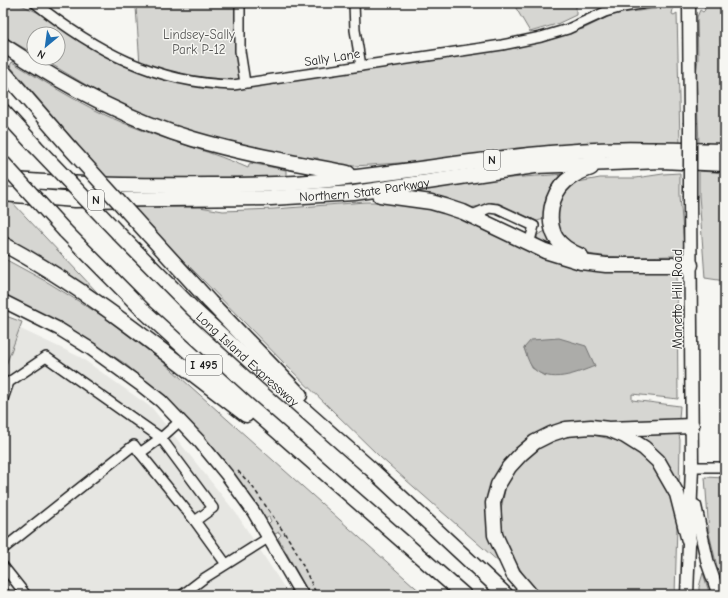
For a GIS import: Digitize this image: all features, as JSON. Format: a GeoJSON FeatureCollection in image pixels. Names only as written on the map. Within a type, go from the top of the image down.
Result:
{"type":"FeatureCollection","features":[{"type":"Feature","properties":{"kind":"highway"},"geometry":{"type":"LineString","coordinates":[[3,45],[68,85],[109,107],[153,125],[192,139],[237,151],[360,176]]}},
{"type":"Feature","properties":{"kind":"highway"},"geometry":{"type":"LineString","coordinates":[[3,71],[70,148],[210,302],[371,469]]}},
{"type":"Feature","properties":{"kind":"highway","name":"Long Island Expressway"},"geometry":{"type":"LineString","coordinates":[[3,110],[35,146],[118,233],[193,309],[371,469],[506,595]]}},
{"type":"Feature","properties":{"kind":"highway","name":"Northern State Parkway"},"geometry":{"type":"LineString","coordinates":[[3,179],[30,182],[154,186],[280,184],[398,172],[552,152],[623,149],[725,151]]}},
{"type":"Feature","properties":{"kind":"highway","name":"Northern State Parkway"},"geometry":{"type":"LineString","coordinates":[[3,194],[75,200],[271,198],[354,192],[535,166],[661,162],[725,164]]}},
{"type":"Feature","properties":{"kind":"highway","name":"I 495"},"geometry":{"type":"LineString","coordinates":[[3,163],[65,231],[145,312],[245,403],[464,595]]}},
{"type":"Feature","properties":{"kind":"highway"},"geometry":{"type":"LineString","coordinates":[[598,165],[566,180],[554,198],[550,213],[556,238],[562,245],[571,252],[583,257],[608,261],[691,262]]}},
{"type":"Feature","properties":{"kind":"highway"},"geometry":{"type":"LineString","coordinates":[[354,192],[396,196],[431,202],[470,216],[545,251],[581,262],[606,265],[691,262]]}},
{"type":"Feature","properties":{"kind":"highway"},"geometry":{"type":"LineString","coordinates":[[3,244],[71,285],[122,320],[348,493]]}},
{"type":"Feature","properties":{"kind":"highway"},"geometry":{"type":"LineString","coordinates":[[531,595],[513,574],[495,534],[493,503],[498,485],[509,467],[521,454],[535,442],[566,429],[591,427],[609,429],[692,426]]}},
{"type":"Feature","properties":{"kind":"highway"},"geometry":{"type":"LineString","coordinates":[[609,429],[625,436],[644,448],[658,461],[677,494],[689,541]]}},
{"type":"Feature","properties":{"kind":"main road","name":"Manetto Hill Road"},"geometry":{"type":"LineString","coordinates":[[687,595],[692,467],[689,3]]}},
{"type":"Feature","properties":{"kind":"main road"},"geometry":{"type":"LineString","coordinates":[[3,301],[59,329],[91,349],[161,401],[199,441],[227,474],[253,511],[302,595]]}},
{"type":"Feature","properties":{"kind":"main road"},"geometry":{"type":"LineString","coordinates":[[691,491],[708,564],[720,595]]}},
{"type":"Feature","properties":{"kind":"street","name":"Sally Lane"},"geometry":{"type":"LineString","coordinates":[[35,3],[71,29],[110,53],[138,66],[171,77],[211,84],[233,85],[502,45],[541,37],[568,29],[605,12],[623,6],[647,3]]}},
{"type":"Feature","properties":{"kind":"street"},"geometry":{"type":"LineString","coordinates":[[240,3],[240,51],[245,84]]}},
{"type":"Feature","properties":{"kind":"street"},"geometry":{"type":"LineString","coordinates":[[354,3],[355,30],[361,66]]}},
{"type":"Feature","properties":{"kind":"street"},"geometry":{"type":"LineString","coordinates":[[470,216],[489,208],[497,209],[534,226],[552,224]]}},
{"type":"Feature","properties":{"kind":"street"},"geometry":{"type":"LineString","coordinates":[[529,244],[534,226]]}},
{"type":"Feature","properties":{"kind":"street"},"geometry":{"type":"LineString","coordinates":[[3,399],[9,382],[46,357],[161,438],[213,508],[195,521]]}},
{"type":"Feature","properties":{"kind":"street"},"geometry":{"type":"LineString","coordinates":[[140,453],[161,438],[180,421]]}},
{"type":"Feature","properties":{"kind":"street"},"geometry":{"type":"LineString","coordinates":[[3,549],[134,445],[195,521],[226,564]]}},
{"type":"Feature","properties":{"kind":"street"},"geometry":{"type":"LineString","coordinates":[[692,467],[725,466]]}},
{"type":"Feature","properties":{"kind":"street"},"geometry":{"type":"LineString","coordinates":[[182,595],[226,564],[268,538]]}},
{"type":"Feature","properties":{"kind":"street"},"geometry":{"type":"LineString","coordinates":[[3,566],[26,595]]}},
{"type":"Feature","properties":{"kind":"street"},"geometry":{"type":"LineString","coordinates":[[3,592],[6,595]]}},
{"type":"Feature","properties":{"kind":"shaded area"},"geometry":{"type":"Polygon","coordinates":[[[10,324],[80,357],[152,408],[236,513],[289,595],[3,595],[3,342],[10,324]]]}},
{"type":"Feature","properties":{"kind":"shaded area"},"geometry":{"type":"Polygon","coordinates":[[[559,338],[586,346],[595,366],[580,372],[555,377],[547,376],[533,368],[524,348],[531,340],[559,338]]]}},
{"type":"Feature","properties":{"kind":"green space","name":"Lindsey-Sally Park P-12"},"geometry":{"type":"Polygon","coordinates":[[[3,3],[17,3],[74,29],[140,65],[136,7],[131,3],[240,3],[244,82],[583,29],[614,14],[670,7],[673,9],[672,14],[674,15],[677,13],[680,143],[592,144],[507,150],[414,162],[355,166],[318,165],[318,158],[284,159],[160,122],[101,94],[54,66],[66,66],[66,26],[26,26],[26,49],[10,40],[3,33],[3,3]]]}},
{"type":"Feature","properties":{"kind":"green space"},"geometry":{"type":"Polygon","coordinates":[[[513,3],[576,3],[576,15],[557,24],[530,32],[513,3]]]}},
{"type":"Feature","properties":{"kind":"green space"},"geometry":{"type":"Polygon","coordinates":[[[710,5],[725,5],[725,143],[699,145],[696,73],[698,59],[697,17],[700,10],[703,12],[705,10],[704,7],[710,5]]]}},
{"type":"Feature","properties":{"kind":"green space"},"geometry":{"type":"Polygon","coordinates":[[[12,62],[74,99],[122,123],[221,157],[248,168],[250,163],[286,170],[286,177],[109,181],[10,66],[12,62]]]}},
{"type":"Feature","properties":{"kind":"green space"},"geometry":{"type":"Polygon","coordinates":[[[699,171],[725,173],[725,281],[705,278],[699,195],[699,171]]]}},
{"type":"Feature","properties":{"kind":"green space"},"geometry":{"type":"Polygon","coordinates":[[[680,173],[680,195],[684,245],[681,252],[675,256],[618,257],[588,254],[567,245],[556,230],[559,197],[576,180],[578,182],[600,178],[636,178],[680,173]]]}},
{"type":"Feature","properties":{"kind":"green space"},"geometry":{"type":"Polygon","coordinates":[[[566,174],[548,218],[537,221],[498,203],[463,209],[404,195],[464,183],[505,178],[566,174]]]}},
{"type":"Feature","properties":{"kind":"green space"},"geometry":{"type":"Polygon","coordinates":[[[3,200],[10,200],[113,309],[3,240],[3,200]]]}},
{"type":"Feature","properties":{"kind":"green space"},"geometry":{"type":"Polygon","coordinates":[[[366,202],[401,202],[437,209],[463,217],[528,249],[676,270],[678,399],[632,394],[632,400],[680,406],[679,419],[675,422],[568,424],[505,462],[489,536],[500,563],[380,457],[157,235],[132,207],[200,207],[223,211],[274,209],[366,202]],[[524,348],[532,368],[546,377],[524,348]]]}},
{"type":"Feature","properties":{"kind":"green space"},"geometry":{"type":"Polygon","coordinates":[[[550,229],[562,251],[538,245],[537,235],[550,229]]]}},
{"type":"Feature","properties":{"kind":"green space"},"geometry":{"type":"Polygon","coordinates":[[[3,258],[49,283],[104,317],[162,361],[424,595],[310,595],[278,538],[281,535],[279,532],[275,534],[268,524],[271,521],[269,517],[265,519],[224,460],[186,418],[124,363],[65,325],[3,294],[3,258]]]}},
{"type":"Feature","properties":{"kind":"green space"},"geometry":{"type":"Polygon","coordinates":[[[3,315],[22,322],[3,373],[3,315]]]}},
{"type":"Feature","properties":{"kind":"green space"},"geometry":{"type":"Polygon","coordinates":[[[638,432],[675,432],[679,435],[679,493],[636,436],[638,432]]]}},
{"type":"Feature","properties":{"kind":"green space"},"geometry":{"type":"Polygon","coordinates":[[[585,433],[623,442],[651,461],[671,490],[677,525],[675,595],[541,595],[526,579],[506,546],[499,519],[506,485],[525,456],[554,440],[585,433]]]}},
{"type":"Feature","properties":{"kind":"green space"},"geometry":{"type":"Polygon","coordinates":[[[705,477],[725,478],[725,592],[720,579],[709,533],[705,477]]]}},
{"type":"Feature","properties":{"kind":"green space"},"geometry":{"type":"Polygon","coordinates":[[[703,573],[710,595],[699,595],[699,587],[703,573]]]}}]}
